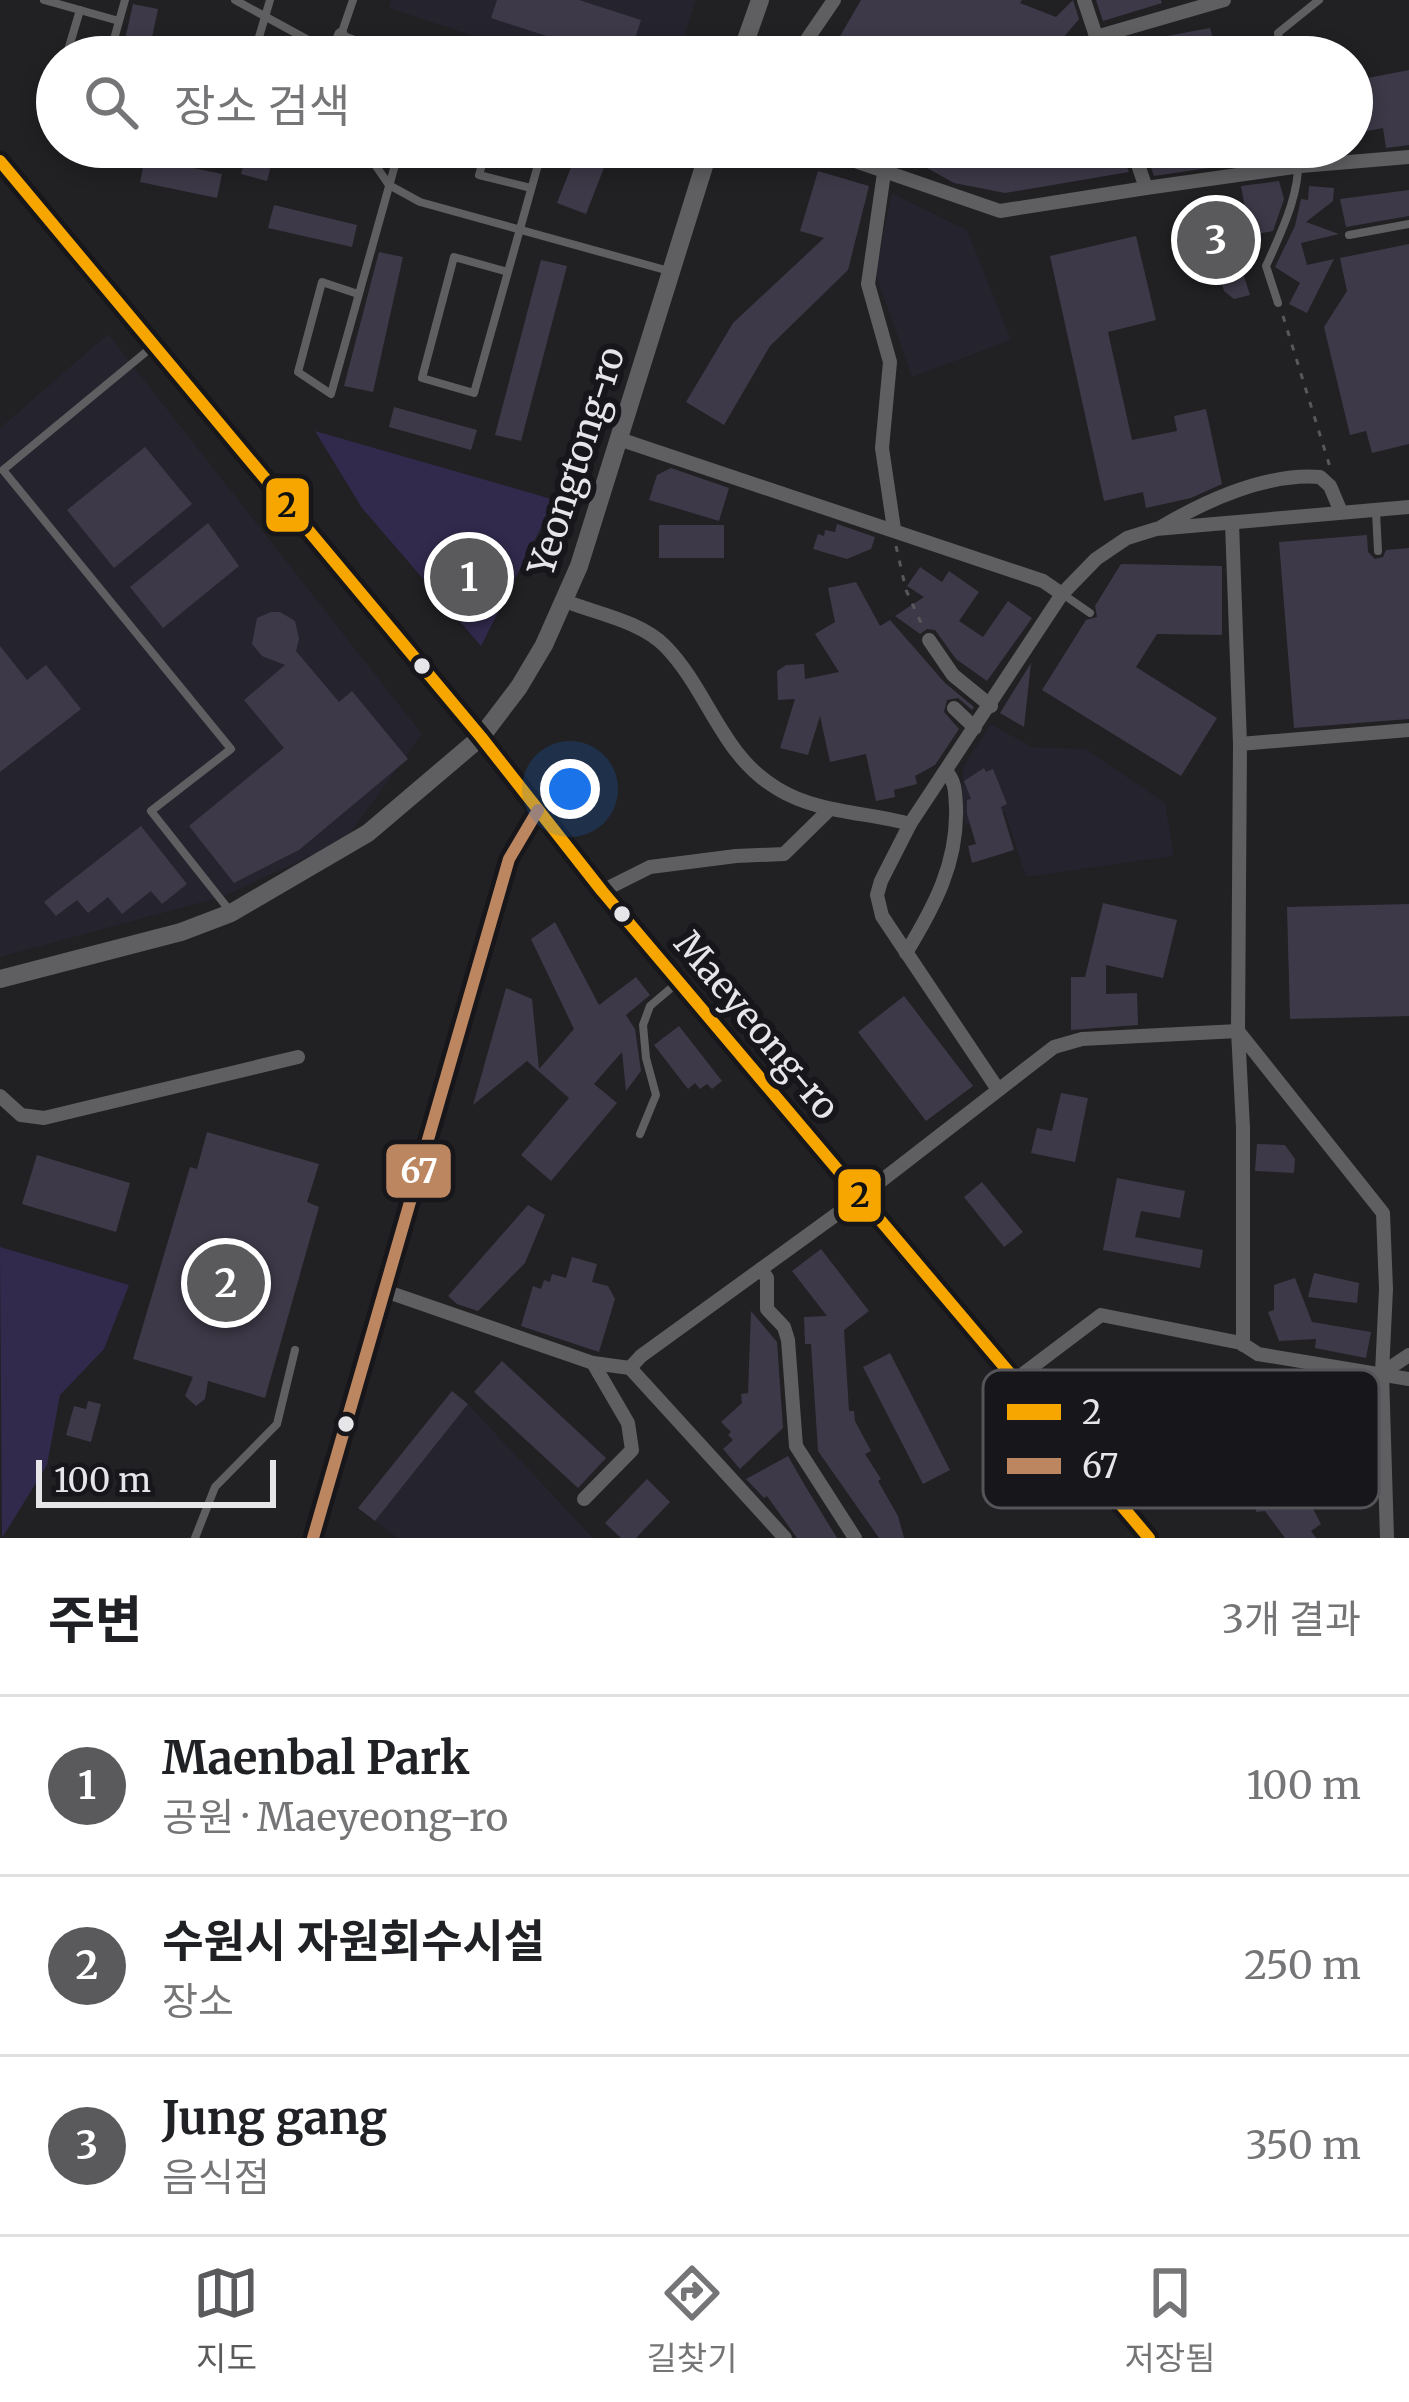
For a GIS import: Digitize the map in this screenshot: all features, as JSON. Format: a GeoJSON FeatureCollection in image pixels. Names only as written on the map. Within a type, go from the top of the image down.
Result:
{"type":"FeatureCollection","features":[{"type":"Feature","properties":{"kind":"street"},"geometry":{"type":"LineString","coordinates":[[747,36],[760,0]]}},
{"type":"Feature","properties":{"kind":"street"},"geometry":{"type":"LineString","coordinates":[[809,36],[834,0]]}},
{"type":"Feature","properties":{"kind":"street"},"geometry":{"type":"LineString","coordinates":[[1084,0],[1096,36]]}},
{"type":"Feature","properties":{"kind":"street"},"geometry":{"type":"LineString","coordinates":[[1099,36],[1224,0]]}},
{"type":"Feature","properties":{"kind":"street"},"geometry":{"type":"LineString","coordinates":[[1373,160],[1409,157]]}},
{"type":"Feature","properties":{"kind":"street","name":"Maeyeong-ro"},"geometry":{"type":"LineString","coordinates":[[0,161],[481,737],[602,891],[1006,1370]]}},
{"type":"Feature","properties":{"kind":"street","name":"Yeongtong-ro"},"geometry":{"type":"LineString","coordinates":[[0,979],[181,932],[231,913],[368,833],[481,737],[519,687],[565,601],[703,168]]}},
{"type":"Feature","properties":{"kind":"street"},"geometry":{"type":"LineString","coordinates":[[871,168],[1000,211],[1286,168]]}},
{"type":"Feature","properties":{"kind":"street"},"geometry":{"type":"LineString","coordinates":[[1139,168],[1145,188]]}},
{"type":"Feature","properties":{"kind":"street"},"geometry":{"type":"LineString","coordinates":[[884,173],[868,284],[890,362],[881,448],[894,529]]}},
{"type":"Feature","properties":{"kind":"street"},"geometry":{"type":"LineString","coordinates":[[620,439],[1043,581],[1063,594]]}},
{"type":"Feature","properties":{"kind":"street"},"geometry":{"type":"LineString","coordinates":[[997,1088],[882,916],[877,896],[910,824],[1063,594],[1096,559],[1127,538],[1156,529],[1197,506],[1275,479],[1313,476],[1326,481],[1340,512]]}},
{"type":"Feature","properties":{"kind":"street"},"geometry":{"type":"LineString","coordinates":[[1156,529],[1409,507]]}},
{"type":"Feature","properties":{"kind":"street"},"geometry":{"type":"LineString","coordinates":[[1232,523],[1240,744],[1243,1345]]}},
{"type":"Feature","properties":{"kind":"street"},"geometry":{"type":"LineString","coordinates":[[565,601],[624,622],[663,644],[742,762],[781,791],[830,809],[910,824]]}},
{"type":"Feature","properties":{"kind":"street"},"geometry":{"type":"LineString","coordinates":[[929,640],[953,675],[991,706]]}},
{"type":"Feature","properties":{"kind":"street"},"geometry":{"type":"LineString","coordinates":[[955,708],[975,728]]}},
{"type":"Feature","properties":{"kind":"street"},"geometry":{"type":"LineString","coordinates":[[1240,744],[1409,730]]}},
{"type":"Feature","properties":{"kind":"street"},"geometry":{"type":"LineString","coordinates":[[906,953],[943,889],[952,859],[954,784],[946,771]]}},
{"type":"Feature","properties":{"kind":"street"},"geometry":{"type":"LineString","coordinates":[[602,891],[650,867],[784,854],[830,809]]}},
{"type":"Feature","properties":{"kind":"street"},"geometry":{"type":"LineString","coordinates":[[313,1538],[509,859],[538,810]]}},
{"type":"Feature","properties":{"kind":"street"},"geometry":{"type":"LineString","coordinates":[[630,1368],[859,1198],[1041,1054],[1067,1042],[1238,1030]]}},
{"type":"Feature","properties":{"kind":"street"},"geometry":{"type":"LineString","coordinates":[[1238,1030],[1383,1213],[1387,1538]]}},
{"type":"Feature","properties":{"kind":"street"},"geometry":{"type":"LineString","coordinates":[[0,1096],[21,1115],[44,1118],[298,1057]]}},
{"type":"Feature","properties":{"kind":"street"},"geometry":{"type":"LineString","coordinates":[[761,1269],[767,1278],[767,1309],[784,1327],[788,1340],[796,1446],[855,1538]]}},
{"type":"Feature","properties":{"kind":"street"},"geometry":{"type":"LineString","coordinates":[[385,1291],[593,1363],[630,1368],[785,1538]]}},
{"type":"Feature","properties":{"kind":"street"},"geometry":{"type":"LineString","coordinates":[[1028,1370],[1101,1315],[1243,1345],[1258,1354],[1362,1370]]}},
{"type":"Feature","properties":{"kind":"street"},"geometry":{"type":"LineString","coordinates":[[1382,1373],[1409,1354]]}},
{"type":"Feature","properties":{"kind":"street"},"geometry":{"type":"LineString","coordinates":[[584,1499],[632,1450],[628,1423],[593,1363]]}},
{"type":"Feature","properties":{"kind":"street"},"geometry":{"type":"LineString","coordinates":[[1379,1373],[1409,1378]]}},
{"type":"Feature","properties":{"kind":"street","name":"Maeyeong-ro"},"geometry":{"type":"LineString","coordinates":[[1124,1508],[1149,1538]]}},
{"type":"Feature","properties":{"kind":"lane"},"geometry":{"type":"LineString","coordinates":[[44,0],[119,21]]}},
{"type":"Feature","properties":{"kind":"lane"},"geometry":{"type":"LineString","coordinates":[[115,36],[125,0]]}},
{"type":"Feature","properties":{"kind":"lane"},"geometry":{"type":"LineString","coordinates":[[236,0],[300,36]]}},
{"type":"Feature","properties":{"kind":"lane"},"geometry":{"type":"LineString","coordinates":[[259,36],[270,0]]}},
{"type":"Feature","properties":{"kind":"lane"},"geometry":{"type":"LineString","coordinates":[[341,35],[353,0]]}},
{"type":"Feature","properties":{"kind":"lane"},"geometry":{"type":"LineString","coordinates":[[1278,36],[1319,0]]}},
{"type":"Feature","properties":{"kind":"lane"},"geometry":{"type":"LineString","coordinates":[[72,36],[80,10]]}},
{"type":"Feature","properties":{"kind":"lane"},"geometry":{"type":"LineString","coordinates":[[377,168],[388,185],[420,202],[671,272]]}},
{"type":"Feature","properties":{"kind":"lane"},"geometry":{"type":"LineString","coordinates":[[358,294],[322,282],[298,372],[331,394],[393,168]]}},
{"type":"Feature","properties":{"kind":"lane"},"geometry":{"type":"LineString","coordinates":[[481,168],[479,175],[531,188]]}},
{"type":"Feature","properties":{"kind":"lane"},"geometry":{"type":"LineString","coordinates":[[508,272],[454,257],[422,378],[474,392],[508,272],[537,168]]}},
{"type":"Feature","properties":{"kind":"lane"},"geometry":{"type":"LineString","coordinates":[[1278,303],[1266,266],[1299,168]]}},
{"type":"Feature","properties":{"kind":"lane"},"geometry":{"type":"LineString","coordinates":[[1349,236],[1409,224]]}},
{"type":"Feature","properties":{"kind":"lane"},"geometry":{"type":"LineString","coordinates":[[152,347],[3,470],[231,749],[151,811],[231,913]]}},
{"type":"Feature","properties":{"kind":"lane"},"geometry":{"type":"LineString","coordinates":[[1376,510],[1378,551]]}},
{"type":"Feature","properties":{"kind":"lane"},"geometry":{"type":"LineString","coordinates":[[1063,594],[1090,613]]}},
{"type":"Feature","properties":{"kind":"lane"},"geometry":{"type":"LineString","coordinates":[[640,1134],[656,1095],[643,1025],[650,1006],[678,982]]}},
{"type":"Feature","properties":{"kind":"lane"},"geometry":{"type":"LineString","coordinates":[[196,1538],[214,1487],[277,1424],[295,1350]]}},
{"type":"Feature","properties":{"kind":"path"},"geometry":{"type":"LineString","coordinates":[[1278,303],[1332,471],[1326,481]]}},
{"type":"Feature","properties":{"kind":"path"},"geometry":{"type":"LineString","coordinates":[[894,529],[906,590],[929,640]]}},
{"type":"Feature","properties":{"kind":"shaded area"},"geometry":{"type":"Polygon","coordinates":[[[391,0],[696,0],[685,36],[473,36],[389,8],[391,0]]]}},
{"type":"Feature","properties":{"kind":"shaded area"},"geometry":{"type":"Polygon","coordinates":[[[892,193],[967,230],[1011,340],[912,377],[875,272],[892,193]]]}},
{"type":"Feature","properties":{"kind":"shaded area"},"geometry":{"type":"Polygon","coordinates":[[[108,334],[422,734],[346,839],[225,896],[0,957],[0,428],[108,334]]]}},
{"type":"Feature","properties":{"kind":"shaded area"},"geometry":{"type":"Polygon","coordinates":[[[315,431],[555,500],[481,646],[362,508],[315,431]]]}},
{"type":"Feature","properties":{"kind":"shaded area"},"geometry":{"type":"Polygon","coordinates":[[[991,724],[1032,747],[1086,749],[1165,803],[1174,856],[1026,877],[1005,812],[966,825],[962,814],[963,767],[991,724]]]}},
{"type":"Feature","properties":{"kind":"shaded area"},"geometry":{"type":"Polygon","coordinates":[[[0,1247],[129,1285],[104,1349],[60,1395],[47,1465],[2,1538],[0,1247]]]}},
{"type":"Feature","properties":{"kind":"shaded area"},"geometry":{"type":"Polygon","coordinates":[[[468,1404],[593,1538],[398,1538],[375,1521],[468,1404]]]}},
{"type":"Feature","properties":{"kind":"building"},"geometry":{"type":"Polygon","coordinates":[[[497,0],[579,0],[641,20],[636,36],[546,36],[491,18],[497,0]]]}},
{"type":"Feature","properties":{"kind":"building"},"geometry":{"type":"Polygon","coordinates":[[[861,0],[1022,0],[1020,3],[1056,17],[1073,0],[1079,19],[1065,36],[840,36],[861,0]]]}},
{"type":"Feature","properties":{"kind":"building"},"geometry":{"type":"Polygon","coordinates":[[[1096,0],[1161,0],[1162,3],[1103,21],[1096,0]]]}},
{"type":"Feature","properties":{"kind":"building"},"geometry":{"type":"Polygon","coordinates":[[[133,4],[158,9],[152,36],[126,36],[133,4]]]}},
{"type":"Feature","properties":{"kind":"building"},"geometry":{"type":"Polygon","coordinates":[[[1210,28],[1212,36],[1167,36],[1210,28]]]}},
{"type":"Feature","properties":{"kind":"building"},"geometry":{"type":"Polygon","coordinates":[[[1409,70],[1409,145],[1386,148],[1383,128],[1373,130],[1373,77],[1409,70]]]}},
{"type":"Feature","properties":{"kind":"building"},"geometry":{"type":"Polygon","coordinates":[[[143,168],[193,168],[222,174],[217,198],[140,182],[143,168]]]}},
{"type":"Feature","properties":{"kind":"building"},"geometry":{"type":"Polygon","coordinates":[[[243,168],[270,168],[267,181],[241,174],[243,168]]]}},
{"type":"Feature","properties":{"kind":"building"},"geometry":{"type":"Polygon","coordinates":[[[571,168],[604,168],[586,214],[557,203],[571,168]]]}},
{"type":"Feature","properties":{"kind":"building"},"geometry":{"type":"Polygon","coordinates":[[[927,168],[1127,168],[1129,172],[1005,193],[954,183],[927,168]]]}},
{"type":"Feature","properties":{"kind":"building"},"geometry":{"type":"Polygon","coordinates":[[[1151,168],[1208,168],[1154,176],[1151,168]]]}},
{"type":"Feature","properties":{"kind":"building"},"geometry":{"type":"Polygon","coordinates":[[[818,171],[869,186],[848,270],[770,346],[724,425],[686,402],[733,323],[824,238],[800,231],[818,171]]]}},
{"type":"Feature","properties":{"kind":"building"},"geometry":{"type":"Polygon","coordinates":[[[1279,181],[1284,199],[1273,231],[1250,235],[1241,186],[1279,181]]]}},
{"type":"Feature","properties":{"kind":"building"},"geometry":{"type":"Polygon","coordinates":[[[1309,186],[1334,188],[1333,201],[1306,222],[1339,234],[1301,243],[1307,265],[1334,259],[1307,313],[1289,304],[1300,283],[1275,267],[1295,226],[1301,199],[1308,200],[1309,186]]]}},
{"type":"Feature","properties":{"kind":"building"},"geometry":{"type":"Polygon","coordinates":[[[1409,190],[1409,216],[1346,227],[1340,199],[1409,190]]]}},
{"type":"Feature","properties":{"kind":"building"},"geometry":{"type":"Polygon","coordinates":[[[274,205],[357,225],[352,247],[268,228],[274,205]]]}},
{"type":"Feature","properties":{"kind":"building"},"geometry":{"type":"Polygon","coordinates":[[[1221,206],[1250,295],[1234,299],[1224,291],[1217,266],[1209,268],[1190,215],[1221,206]]]}},
{"type":"Feature","properties":{"kind":"building"},"geometry":{"type":"Polygon","coordinates":[[[1136,236],[1156,320],[1108,332],[1132,440],[1177,431],[1174,416],[1206,409],[1222,484],[1191,498],[1146,508],[1143,492],[1104,501],[1050,256],[1136,236]]]}},
{"type":"Feature","properties":{"kind":"building"},"geometry":{"type":"Polygon","coordinates":[[[1409,244],[1409,444],[1372,453],[1366,431],[1350,435],[1324,327],[1347,291],[1340,258],[1409,244]]]}},
{"type":"Feature","properties":{"kind":"building"},"geometry":{"type":"Polygon","coordinates":[[[379,252],[403,257],[373,392],[344,386],[379,252]]]}},
{"type":"Feature","properties":{"kind":"building"},"geometry":{"type":"Polygon","coordinates":[[[541,260],[567,266],[521,441],[495,435],[541,260]]]}},
{"type":"Feature","properties":{"kind":"building"},"geometry":{"type":"Polygon","coordinates":[[[394,407],[477,430],[471,450],[389,427],[394,407]]]}},
{"type":"Feature","properties":{"kind":"building"},"geometry":{"type":"Polygon","coordinates":[[[145,447],[192,504],[114,568],[67,510],[145,447]]]}},
{"type":"Feature","properties":{"kind":"building"},"geometry":{"type":"Polygon","coordinates":[[[671,468],[729,488],[719,521],[649,500],[657,475],[671,468]]]}},
{"type":"Feature","properties":{"kind":"building"},"geometry":{"type":"Polygon","coordinates":[[[208,523],[239,566],[163,628],[130,587],[208,523]]]}},
{"type":"Feature","properties":{"kind":"building"},"geometry":{"type":"Polygon","coordinates":[[[837,524],[875,537],[871,549],[847,559],[813,549],[818,534],[835,532],[837,524]]]}},
{"type":"Feature","properties":{"kind":"building"},"geometry":{"type":"Polygon","coordinates":[[[659,525],[724,525],[724,558],[659,558],[659,525]]]}},
{"type":"Feature","properties":{"kind":"building"},"geometry":{"type":"Polygon","coordinates":[[[1367,535],[1368,552],[1375,559],[1386,550],[1409,548],[1409,719],[1294,728],[1279,542],[1367,535]]]}},
{"type":"Feature","properties":{"kind":"building"},"geometry":{"type":"Polygon","coordinates":[[[1121,564],[1222,566],[1222,635],[1157,634],[1136,667],[1217,718],[1181,776],[1042,690],[1086,620],[1097,617],[1095,606],[1121,564]]]}},
{"type":"Feature","properties":{"kind":"building"},"geometry":{"type":"Polygon","coordinates":[[[920,567],[942,582],[949,571],[979,592],[959,621],[983,637],[1008,601],[1032,618],[987,681],[956,659],[935,630],[920,634],[895,616],[924,597],[907,586],[920,567]]]}},
{"type":"Feature","properties":{"kind":"building"},"geometry":{"type":"Polygon","coordinates":[[[856,582],[880,626],[890,620],[945,683],[974,707],[958,698],[947,700],[944,712],[959,729],[935,765],[915,776],[917,784],[876,801],[866,754],[830,762],[820,716],[808,755],[780,748],[795,699],[778,700],[777,671],[804,664],[805,679],[839,672],[815,634],[835,622],[828,588],[856,582]]]}},
{"type":"Feature","properties":{"kind":"building"},"geometry":{"type":"Polygon","coordinates":[[[271,612],[295,621],[296,651],[339,702],[352,691],[408,759],[299,850],[234,883],[189,826],[284,748],[244,700],[285,665],[262,656],[252,644],[257,618],[271,612]]]}},
{"type":"Feature","properties":{"kind":"building"},"geometry":{"type":"Polygon","coordinates":[[[0,646],[27,680],[46,665],[81,709],[0,772],[0,646]]]}},
{"type":"Feature","properties":{"kind":"building"},"geometry":{"type":"Polygon","coordinates":[[[1031,663],[1024,727],[1000,713],[1031,663]]]}},
{"type":"Feature","properties":{"kind":"building"},"geometry":{"type":"Polygon","coordinates":[[[984,768],[986,772],[993,769],[1007,804],[1001,807],[1014,850],[972,863],[968,846],[976,844],[964,781],[984,768]]]}},
{"type":"Feature","properties":{"kind":"building"},"geometry":{"type":"Polygon","coordinates":[[[141,826],[187,884],[162,904],[151,891],[122,914],[108,897],[88,913],[77,900],[56,916],[44,902],[141,826]]]}},
{"type":"Feature","properties":{"kind":"building"},"geometry":{"type":"Polygon","coordinates":[[[1103,903],[1177,920],[1163,978],[1106,965],[1106,994],[1137,993],[1138,1025],[1071,1030],[1071,977],[1085,977],[1103,903]]]}},
{"type":"Feature","properties":{"kind":"building"},"geometry":{"type":"Polygon","coordinates":[[[1409,904],[1409,1016],[1290,1019],[1287,907],[1409,904]]]}},
{"type":"Feature","properties":{"kind":"building"},"geometry":{"type":"Polygon","coordinates":[[[555,922],[599,1005],[636,977],[650,995],[626,1015],[635,1029],[641,1071],[626,1091],[622,1052],[594,1084],[617,1103],[551,1181],[521,1155],[569,1098],[527,1061],[473,1105],[506,988],[532,999],[539,1069],[574,1029],[531,939],[555,922]]]}},
{"type":"Feature","properties":{"kind":"building"},"geometry":{"type":"Polygon","coordinates":[[[904,996],[973,1086],[926,1121],[858,1032],[904,996]]]}},
{"type":"Feature","properties":{"kind":"building"},"geometry":{"type":"Polygon","coordinates":[[[679,1026],[722,1081],[712,1089],[707,1084],[700,1089],[695,1083],[688,1089],[654,1045],[679,1026]]]}},
{"type":"Feature","properties":{"kind":"building"},"geometry":{"type":"Polygon","coordinates":[[[1061,1093],[1088,1098],[1075,1162],[1031,1153],[1037,1128],[1052,1131],[1061,1093]]]}},
{"type":"Feature","properties":{"kind":"building"},"geometry":{"type":"Polygon","coordinates":[[[207,1132],[319,1164],[307,1202],[319,1207],[265,1398],[208,1381],[205,1399],[196,1406],[185,1396],[193,1377],[133,1359],[190,1167],[197,1169],[207,1132]]]}},
{"type":"Feature","properties":{"kind":"building"},"geometry":{"type":"Polygon","coordinates":[[[1257,1144],[1285,1145],[1295,1159],[1294,1173],[1255,1171],[1257,1144]]]}},
{"type":"Feature","properties":{"kind":"building"},"geometry":{"type":"Polygon","coordinates":[[[37,1155],[130,1183],[116,1232],[22,1204],[37,1155]]]}},
{"type":"Feature","properties":{"kind":"building"},"geometry":{"type":"Polygon","coordinates":[[[1117,1178],[1185,1191],[1180,1218],[1141,1211],[1135,1237],[1203,1250],[1200,1268],[1103,1250],[1117,1178]]]}},
{"type":"Feature","properties":{"kind":"building"},"geometry":{"type":"Polygon","coordinates":[[[982,1182],[1023,1232],[1004,1247],[964,1197],[982,1182]]]}},
{"type":"Feature","properties":{"kind":"building"},"geometry":{"type":"Polygon","coordinates":[[[528,1205],[545,1215],[525,1263],[478,1311],[457,1304],[448,1296],[528,1205]]]}},
{"type":"Feature","properties":{"kind":"building"},"geometry":{"type":"Polygon","coordinates":[[[821,1249],[869,1311],[844,1330],[849,1411],[854,1411],[871,1451],[865,1454],[881,1479],[904,1538],[879,1538],[818,1451],[811,1344],[805,1344],[804,1317],[827,1316],[792,1271],[821,1249]]]}},
{"type":"Feature","properties":{"kind":"building"},"geometry":{"type":"Polygon","coordinates":[[[572,1257],[597,1264],[592,1282],[608,1286],[615,1299],[599,1352],[521,1326],[533,1286],[541,1289],[552,1274],[566,1278],[572,1257]]]}},
{"type":"Feature","properties":{"kind":"building"},"geometry":{"type":"Polygon","coordinates":[[[1314,1273],[1359,1283],[1357,1303],[1308,1297],[1314,1273]]]}},
{"type":"Feature","properties":{"kind":"building"},"geometry":{"type":"Polygon","coordinates":[[[1295,1278],[1312,1322],[1371,1332],[1366,1358],[1315,1348],[1316,1339],[1279,1341],[1268,1312],[1274,1310],[1274,1285],[1295,1278]]]}},
{"type":"Feature","properties":{"kind":"building"},"geometry":{"type":"Polygon","coordinates":[[[751,1311],[777,1342],[783,1428],[740,1469],[723,1449],[733,1440],[721,1422],[742,1403],[741,1394],[748,1393],[751,1311]]]}},
{"type":"Feature","properties":{"kind":"building"},"geometry":{"type":"Polygon","coordinates":[[[890,1353],[950,1470],[923,1484],[863,1367],[890,1353]]]}},
{"type":"Feature","properties":{"kind":"building"},"geometry":{"type":"Polygon","coordinates":[[[502,1361],[606,1458],[578,1488],[474,1392],[502,1361]]]}},
{"type":"Feature","properties":{"kind":"building"},"geometry":{"type":"Polygon","coordinates":[[[452,1391],[468,1404],[375,1521],[358,1508],[452,1391]]]}},
{"type":"Feature","properties":{"kind":"building"},"geometry":{"type":"Polygon","coordinates":[[[88,1401],[101,1404],[91,1442],[66,1435],[74,1406],[86,1409],[88,1401]]]}},
{"type":"Feature","properties":{"kind":"building"},"geometry":{"type":"Polygon","coordinates":[[[788,1456],[837,1538],[797,1538],[767,1496],[746,1479],[788,1456]]]}},
{"type":"Feature","properties":{"kind":"building"},"geometry":{"type":"Polygon","coordinates":[[[647,1479],[670,1502],[636,1538],[621,1538],[605,1523],[647,1479]]]}},
{"type":"Feature","properties":{"kind":"building"},"geometry":{"type":"Polygon","coordinates":[[[1256,1508],[1313,1508],[1321,1524],[1311,1531],[1316,1538],[1285,1538],[1265,1511],[1256,1512],[1256,1508]]]}},
{"type":"Feature","properties":{"kind":"transit line","name":"2"},"geometry":{"type":"LineString","coordinates":[[0,161],[481,737],[602,891],[1007,1370]]}},
{"type":"Feature","properties":{"kind":"transit line","name":"67"},"geometry":{"type":"LineString","coordinates":[[313,1538],[509,859],[538,810]]}},
{"type":"Feature","properties":{"kind":"transit line","name":"2"},"geometry":{"type":"LineString","coordinates":[[1124,1508],[1149,1538]]}},
{"type":"Feature","properties":{"kind":"place","name":"Jung gang"},"geometry":{"type":"Point","coordinates":[1216,240]}},
{"type":"Feature","properties":{"kind":"place","name":"Maenbal Park"},"geometry":{"type":"Point","coordinates":[469,577]}},
{"type":"Feature","properties":{"kind":"place","name":"수원시 자원회수시설"},"geometry":{"type":"Point","coordinates":[226,1283]}}]}
